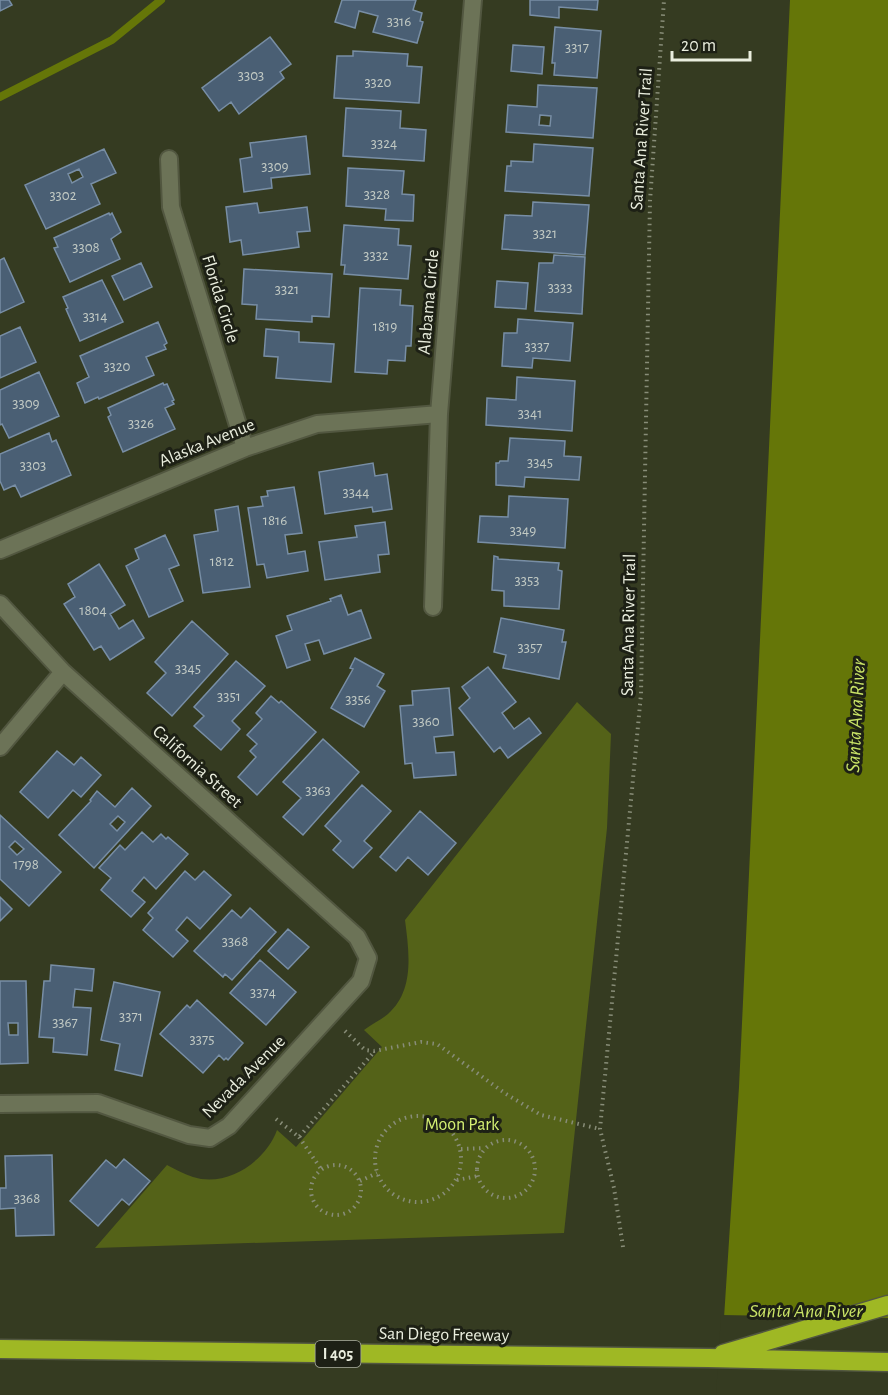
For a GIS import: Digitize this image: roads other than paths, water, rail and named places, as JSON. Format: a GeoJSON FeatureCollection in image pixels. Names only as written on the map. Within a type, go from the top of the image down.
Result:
{"type":"FeatureCollection","features":[{"type":"Feature","properties":{"kind":"highway"},"geometry":{"type":"LineString","coordinates":[[708,1358],[888,1305]]}},
{"type":"Feature","properties":{"kind":"highway","name":"San Diego Freeway"},"geometry":{"type":"LineString","coordinates":[[0,1350],[888,1362]]}},
{"type":"Feature","properties":{"kind":"street","name":"Alabama Circle"},"geometry":{"type":"LineString","coordinates":[[433,608],[439,414],[473,0]]}},
{"type":"Feature","properties":{"kind":"street","name":"Florida Circle"},"geometry":{"type":"LineString","coordinates":[[169,159],[171,207],[245,448]]}},
{"type":"Feature","properties":{"kind":"street","name":"Alaska Avenue"},"geometry":{"type":"LineString","coordinates":[[0,550],[245,448],[316,424],[439,414]]}},
{"type":"Feature","properties":{"kind":"street","name":"California Street"},"geometry":{"type":"LineString","coordinates":[[0,604],[63,672],[357,937],[368,958]]}},
{"type":"Feature","properties":{"kind":"street"},"geometry":{"type":"LineString","coordinates":[[0,747],[63,672]]}},
{"type":"Feature","properties":{"kind":"street","name":"Nevada Avenue"},"geometry":{"type":"LineString","coordinates":[[0,1104],[98,1103],[189,1135],[210,1138],[229,1126],[330,1017],[361,981],[368,958]]}},
{"type":"Feature","properties":{"kind":"water","name":"Santa Ana River"},"geometry":{"type":"Polygon","coordinates":[[[790,0],[888,0],[888,1395],[719,1395],[739,1087],[790,0]]]}},
{"type":"Feature","properties":{"kind":"waterway"},"geometry":{"type":"LineString","coordinates":[[0,97],[112,40],[161,0]]}},
{"type":"Feature","properties":{"kind":"park label","name":"Moon Park"},"geometry":{"type":"Point","coordinates":[462,1125]}}]}
